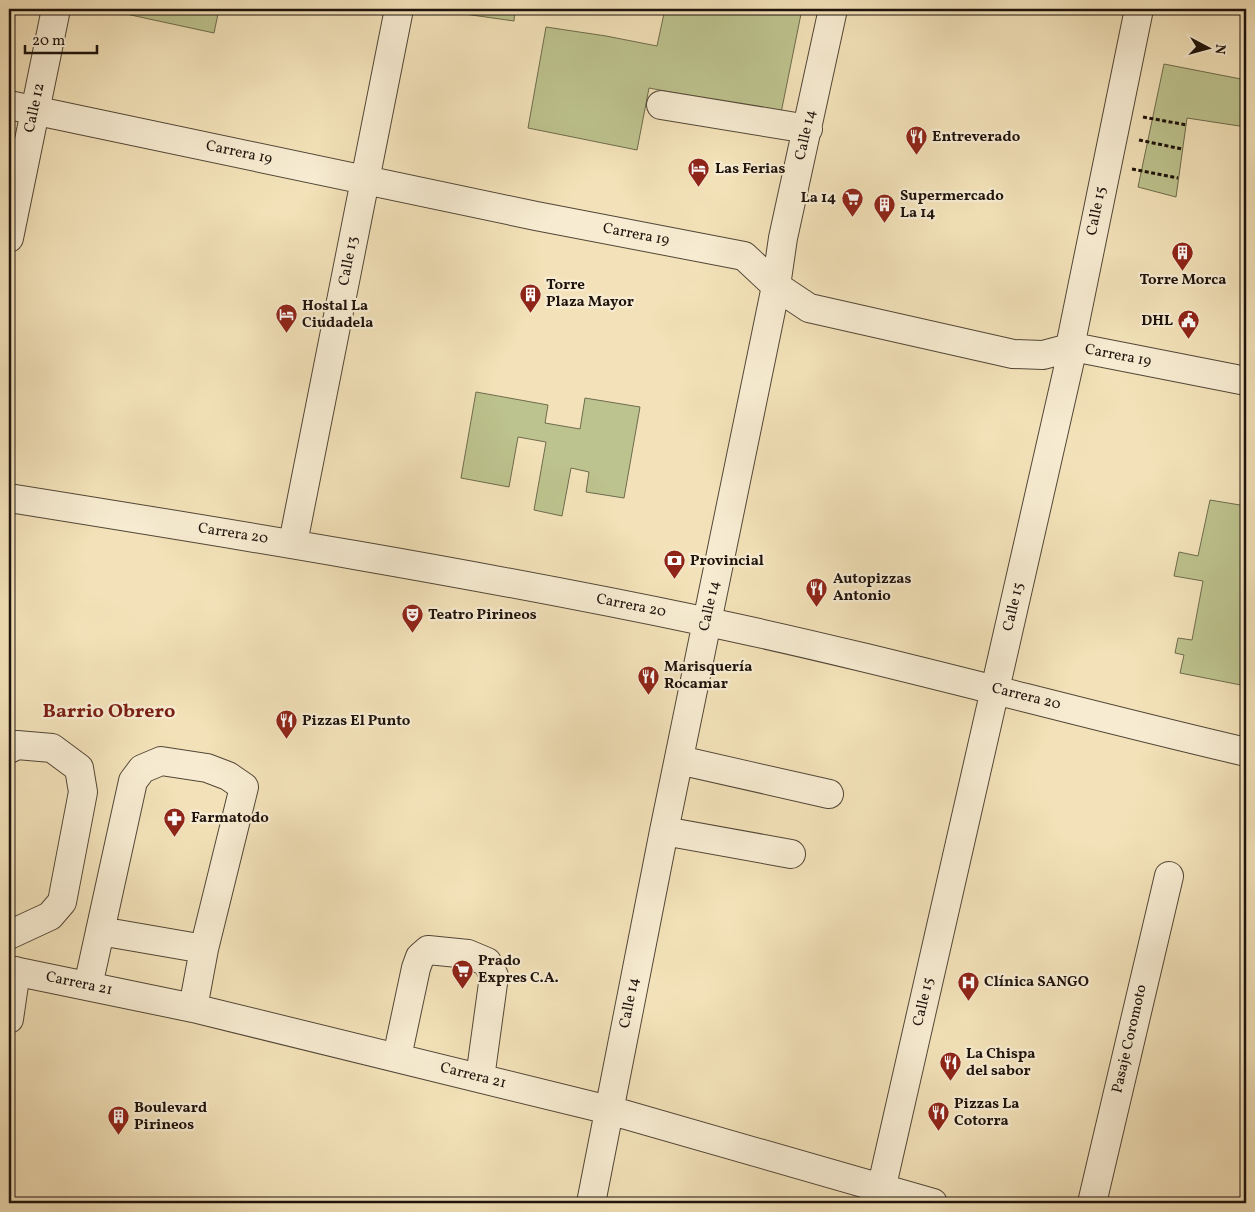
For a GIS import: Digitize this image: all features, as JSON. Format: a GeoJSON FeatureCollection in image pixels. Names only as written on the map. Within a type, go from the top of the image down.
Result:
{"type":"FeatureCollection","features":[{"type":"Feature","properties":{"kind":"street","name":"Calle 12"},"geometry":{"type":"LineString","coordinates":[[9,238],[22,107],[56,9]]}},
{"type":"Feature","properties":{"kind":"street","name":"Calle 13"},"geometry":{"type":"LineString","coordinates":[[293,543],[398,9]]}},
{"type":"Feature","properties":{"kind":"street","name":"Calle 14"},"geometry":{"type":"LineString","coordinates":[[591,1203],[664,831],[776,286],[783,238],[833,9]]}},
{"type":"Feature","properties":{"kind":"street","name":"Calle 15"},"geometry":{"type":"LineString","coordinates":[[879,1196],[1073,347],[1071,342],[1139,9]]}},
{"type":"Feature","properties":{"kind":"street"},"geometry":{"type":"LineString","coordinates":[[661,105],[808,129]]}},
{"type":"Feature","properties":{"kind":"street","name":"Carrera 19"},"geometry":{"type":"LineString","coordinates":[[22,107],[536,216],[744,256],[776,286],[809,308],[1013,354],[1043,355],[1073,347],[1246,381]]}},
{"type":"Feature","properties":{"kind":"street","name":"Carrera 20"},"geometry":{"type":"LineString","coordinates":[[9,498],[293,543],[514,582],[707,621],[995,689],[1246,752]]}},
{"type":"Feature","properties":{"kind":"street"},"geometry":{"type":"LineString","coordinates":[[9,749],[17,745],[52,748],[80,768],[83,792],[62,902],[50,916],[14,928]]}},
{"type":"Feature","properties":{"kind":"street"},"geometry":{"type":"LineString","coordinates":[[679,760],[829,794]]}},
{"type":"Feature","properties":{"kind":"street"},"geometry":{"type":"LineString","coordinates":[[88,986],[133,781],[142,768],[161,761],[207,768],[228,776],[244,787],[204,949],[192,1008]]}},
{"type":"Feature","properties":{"kind":"street"},"geometry":{"type":"LineString","coordinates":[[664,831],[791,854]]}},
{"type":"Feature","properties":{"kind":"street","name":"Pasaje Coromoto"},"geometry":{"type":"LineString","coordinates":[[1092,1203],[1169,876]]}},
{"type":"Feature","properties":{"kind":"street"},"geometry":{"type":"LineString","coordinates":[[100,930],[204,949]]}},
{"type":"Feature","properties":{"kind":"street"},"geometry":{"type":"LineString","coordinates":[[397,1057],[420,957],[428,950],[468,954],[487,962],[494,976],[480,1078]]}},
{"type":"Feature","properties":{"kind":"street"},"geometry":{"type":"LineString","coordinates":[[9,1019],[12,970]]}},
{"type":"Feature","properties":{"kind":"street","name":"Carrera 21"},"geometry":{"type":"LineString","coordinates":[[12,970],[192,1008],[609,1110],[879,1196],[933,1203]]}},
{"type":"Feature","properties":{"kind":"path"},"geometry":{"type":"LineString","coordinates":[[1115,123],[1187,125]]}},
{"type":"Feature","properties":{"kind":"path"},"geometry":{"type":"LineString","coordinates":[[1115,123],[1182,149]]}},
{"type":"Feature","properties":{"kind":"path"},"geometry":{"type":"LineString","coordinates":[[1107,164],[1178,178]]}},
{"type":"Feature","properties":{"kind":"green space"},"geometry":{"type":"Polygon","coordinates":[[[103,9],[219,9],[214,33],[103,9]]]}},
{"type":"Feature","properties":{"kind":"green space"},"geometry":{"type":"Polygon","coordinates":[[[444,9],[515,9],[514,21],[443,11],[444,9]]]}},
{"type":"Feature","properties":{"kind":"green space"},"geometry":{"type":"Polygon","coordinates":[[[665,9],[802,9],[781,113],[649,88],[637,150],[528,128],[546,27],[657,46],[665,9]]]}},
{"type":"Feature","properties":{"kind":"green space"},"geometry":{"type":"Polygon","coordinates":[[[1164,64],[1246,80],[1246,127],[1187,118],[1176,197],[1138,187],[1164,64]]]}},
{"type":"Feature","properties":{"kind":"green space"},"geometry":{"type":"Polygon","coordinates":[[[476,392],[548,405],[545,423],[580,429],[585,398],[640,407],[624,498],[586,492],[589,472],[571,468],[562,516],[534,510],[546,442],[518,437],[509,487],[461,478],[476,392]]]}},
{"type":"Feature","properties":{"kind":"green space"},"geometry":{"type":"Polygon","coordinates":[[[1210,500],[1246,506],[1246,686],[1180,673],[1184,655],[1175,653],[1178,638],[1192,640],[1203,581],[1174,576],[1179,552],[1198,556],[1210,500]]]}},
{"type":"Feature","properties":{"kind":"place","name":"Entreverado"},"geometry":{"type":"Point","coordinates":[916,156]}},
{"type":"Feature","properties":{"kind":"place","name":"Las Ferias"},"geometry":{"type":"Point","coordinates":[699,188]}},
{"type":"Feature","properties":{"kind":"place","name":"La 14"},"geometry":{"type":"Point","coordinates":[852,217]}},
{"type":"Feature","properties":{"kind":"place","name":"Supermercado La 14"},"geometry":{"type":"Point","coordinates":[884,224]}},
{"type":"Feature","properties":{"kind":"place","name":"Torre Morca"},"geometry":{"type":"Point","coordinates":[1183,271]}},
{"type":"Feature","properties":{"kind":"place","name":"Torre Plaza Mayor"},"geometry":{"type":"Point","coordinates":[530,313]}},
{"type":"Feature","properties":{"kind":"place","name":"Hostal La Ciudadela"},"geometry":{"type":"Point","coordinates":[286,334]}},
{"type":"Feature","properties":{"kind":"place","name":"DHL"},"geometry":{"type":"Point","coordinates":[1189,340]}},
{"type":"Feature","properties":{"kind":"place","name":"Provincial"},"geometry":{"type":"Point","coordinates":[674,580]}},
{"type":"Feature","properties":{"kind":"place","name":"Autopizzas Antonio"},"geometry":{"type":"Point","coordinates":[817,607]}},
{"type":"Feature","properties":{"kind":"place","name":"Teatro Pirineos"},"geometry":{"type":"Point","coordinates":[412,634]}},
{"type":"Feature","properties":{"kind":"place","name":"Marisquería Rocamar"},"geometry":{"type":"Point","coordinates":[648,695]}},
{"type":"Feature","properties":{"kind":"place","name":"Pizzas El Punto"},"geometry":{"type":"Point","coordinates":[286,740]}},
{"type":"Feature","properties":{"kind":"place","name":"Farmatodo"},"geometry":{"type":"Point","coordinates":[175,837]}},
{"type":"Feature","properties":{"kind":"place","name":"Prado Expres C.A."},"geometry":{"type":"Point","coordinates":[462,989]}},
{"type":"Feature","properties":{"kind":"place","name":"Clínica SANGO"},"geometry":{"type":"Point","coordinates":[968,1001]}},
{"type":"Feature","properties":{"kind":"place","name":"La Chispa del sabor"},"geometry":{"type":"Point","coordinates":[950,1082]}},
{"type":"Feature","properties":{"kind":"place","name":"Pizzas La Cotorra"},"geometry":{"type":"Point","coordinates":[938,1132]}},
{"type":"Feature","properties":{"kind":"place","name":"Boulevard Pirineos"},"geometry":{"type":"Point","coordinates":[118,1136]}},
{"type":"Feature","properties":{"kind":"district","name":"Barrio Obrero"},"geometry":{"type":"Point","coordinates":[109,712]}}]}
